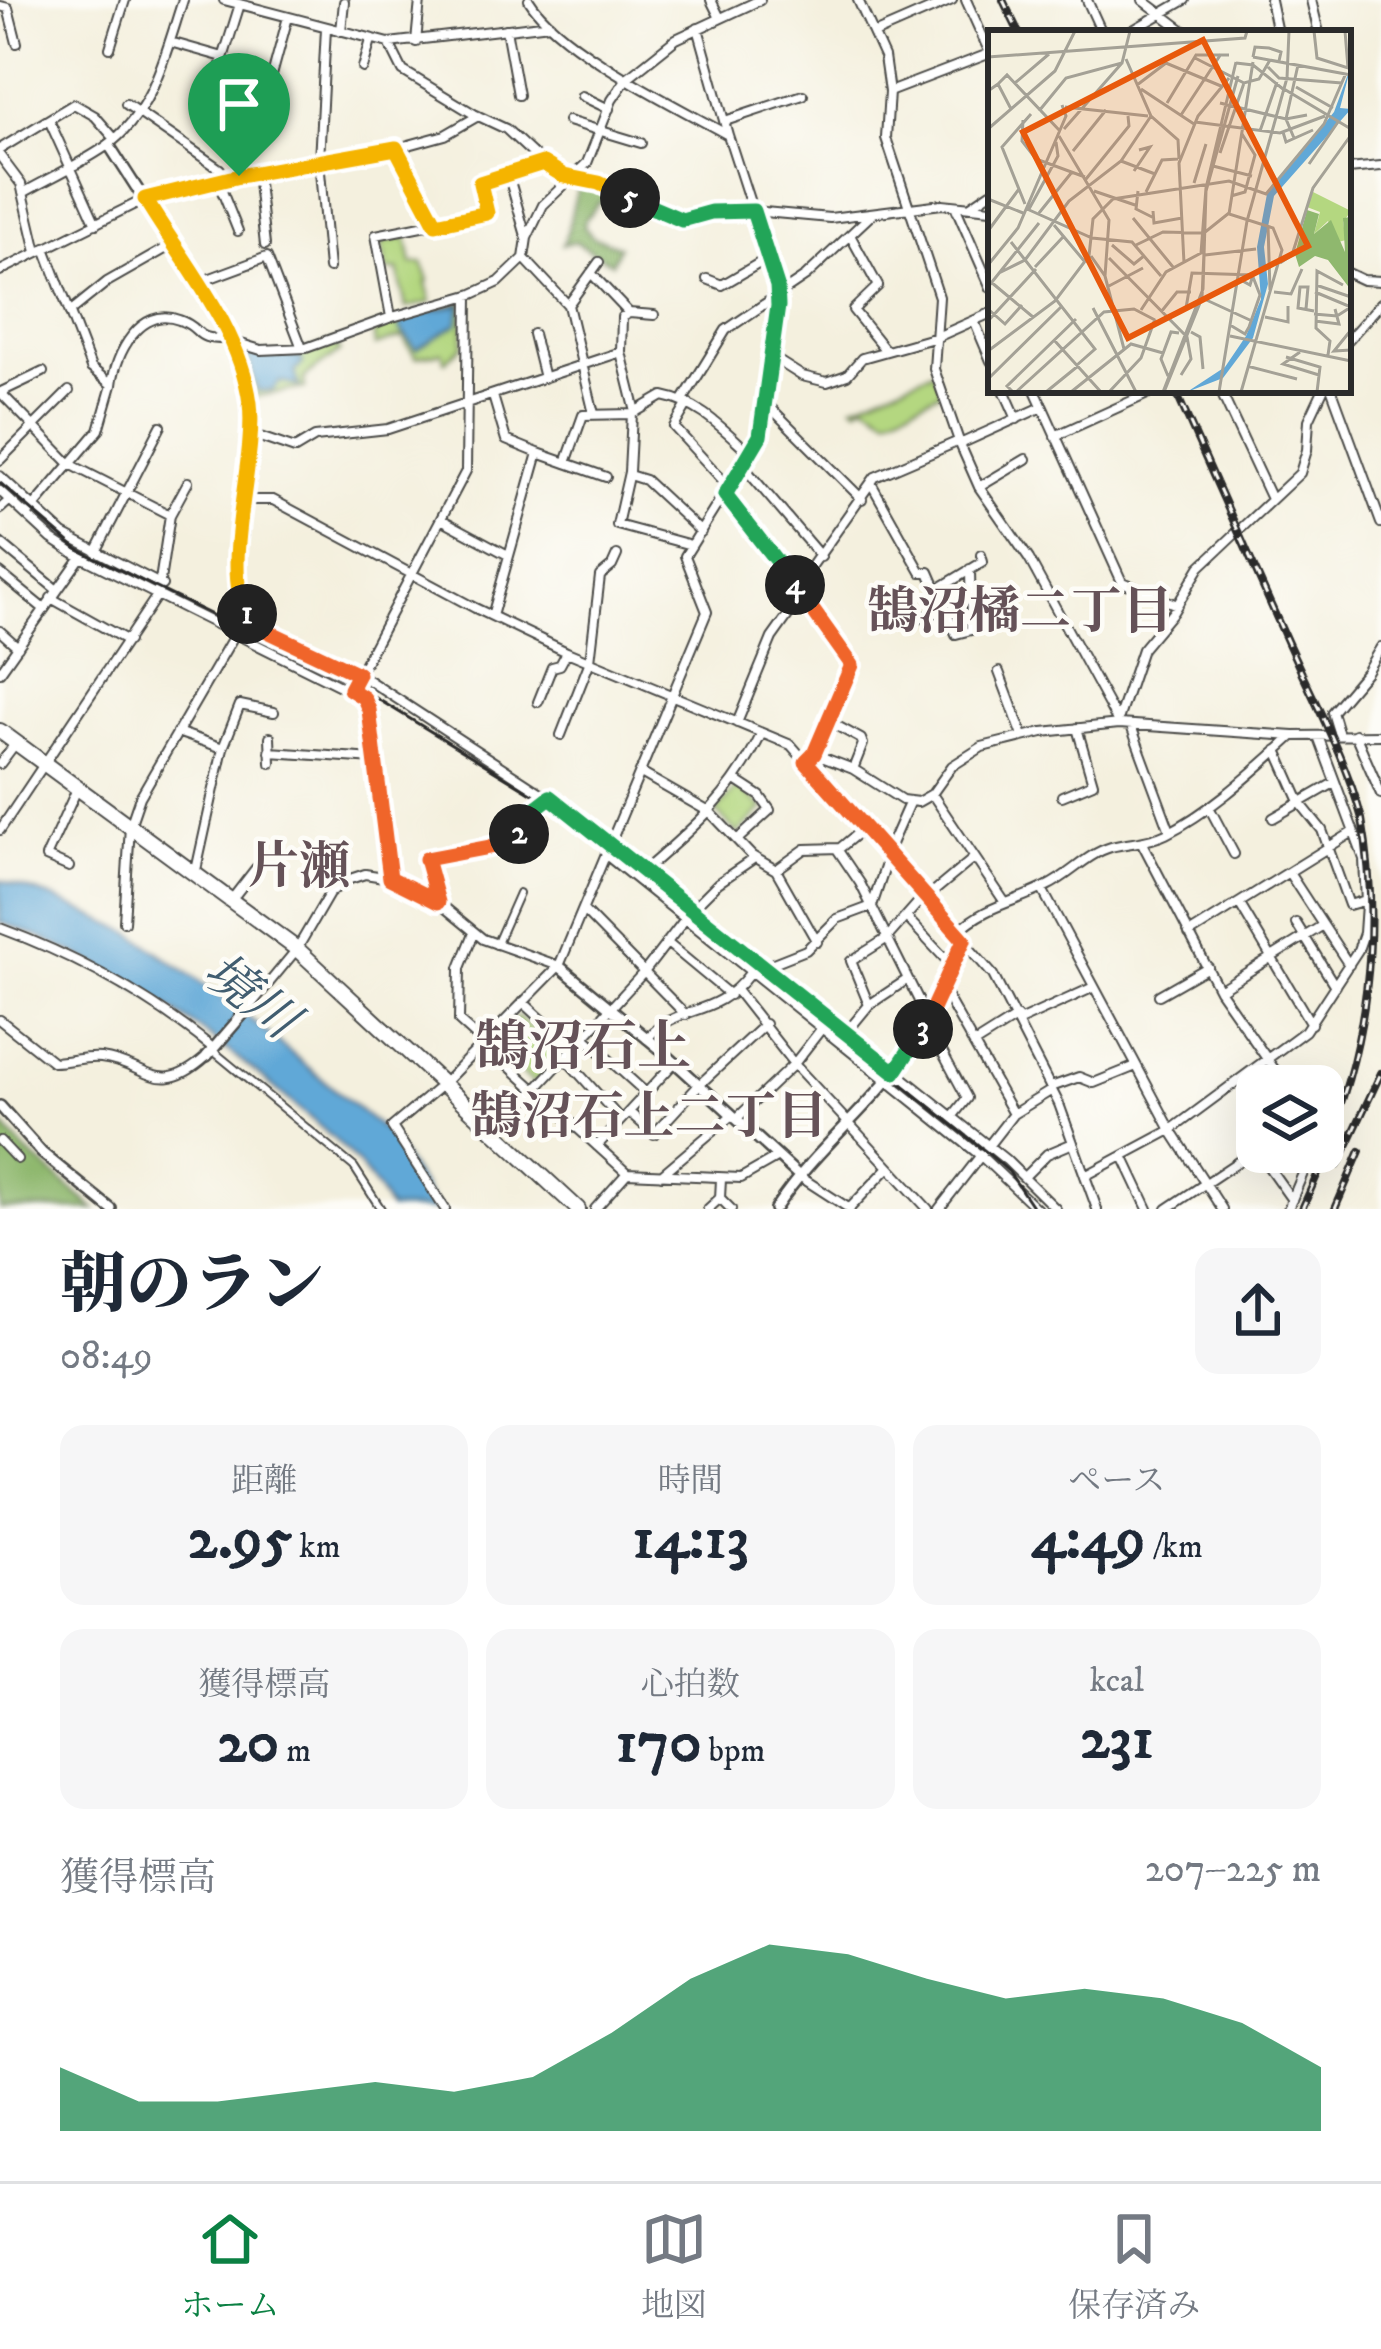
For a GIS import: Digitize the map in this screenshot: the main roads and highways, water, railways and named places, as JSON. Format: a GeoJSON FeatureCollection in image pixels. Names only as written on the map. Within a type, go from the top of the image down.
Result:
{"type":"FeatureCollection","features":[{"type":"Feature","properties":{"kind":"highway"},"geometry":{"type":"LineString","coordinates":[[0,731],[297,949],[578,1209]]}},
{"type":"Feature","properties":{"kind":"water"},"geometry":{"type":"Polygon","coordinates":[[[461,304],[457,324],[416,349],[400,329],[401,319],[461,304]]]}},
{"type":"Feature","properties":{"kind":"water"},"geometry":{"type":"Polygon","coordinates":[[[246,351],[301,358],[303,363],[295,372],[299,386],[280,382],[273,390],[257,391],[246,351]]]}},
{"type":"Feature","properties":{"kind":"water"},"geometry":{"type":"Polygon","coordinates":[[[0,880],[133,934],[237,1008],[387,1133],[437,1209],[389,1209],[345,1150],[223,1046],[117,976],[0,922],[0,880]]]}},
{"type":"Feature","properties":{"kind":"tram line"},"geometry":{"type":"LineString","coordinates":[[0,483],[77,549],[353,684],[566,814],[990,1155],[1009,1172],[1034,1209]]}},
{"type":"Feature","properties":{"kind":"railway"},"geometry":{"type":"LineString","coordinates":[[1003,0],[1018,30]]}},
{"type":"Feature","properties":{"kind":"railway"},"geometry":{"type":"LineString","coordinates":[[1176,393],[1338,751],[1362,819],[1370,945],[1360,1029],[1344,1092]]}},
{"type":"Feature","properties":{"kind":"railway"},"geometry":{"type":"LineString","coordinates":[[1344,1152],[1381,1073]]}},
{"type":"Feature","properties":{"kind":"railway"},"geometry":{"type":"LineString","coordinates":[[1335,1209],[1360,1151]]}},
{"type":"Feature","properties":{"kind":"railway"},"geometry":{"type":"LineString","coordinates":[[1302,1209],[1318,1173]]}},
{"type":"Feature","properties":{"kind":"district","name":"鵠沼橘二丁目"},"geometry":{"type":"Point","coordinates":[1020,613]}},
{"type":"Feature","properties":{"kind":"district","name":"片瀬"},"geometry":{"type":"Point","coordinates":[299,868]}},
{"type":"Feature","properties":{"kind":"district","name":"鵠沼石上"},"geometry":{"type":"Point","coordinates":[583,1048]}},
{"type":"Feature","properties":{"kind":"district","name":"鵠沼石上二丁目"},"geometry":{"type":"Point","coordinates":[649,1118]}},
{"type":"Feature","properties":{"kind":"water label","name":"境川"},"geometry":{"type":"Point","coordinates":[250,997]}}]}
